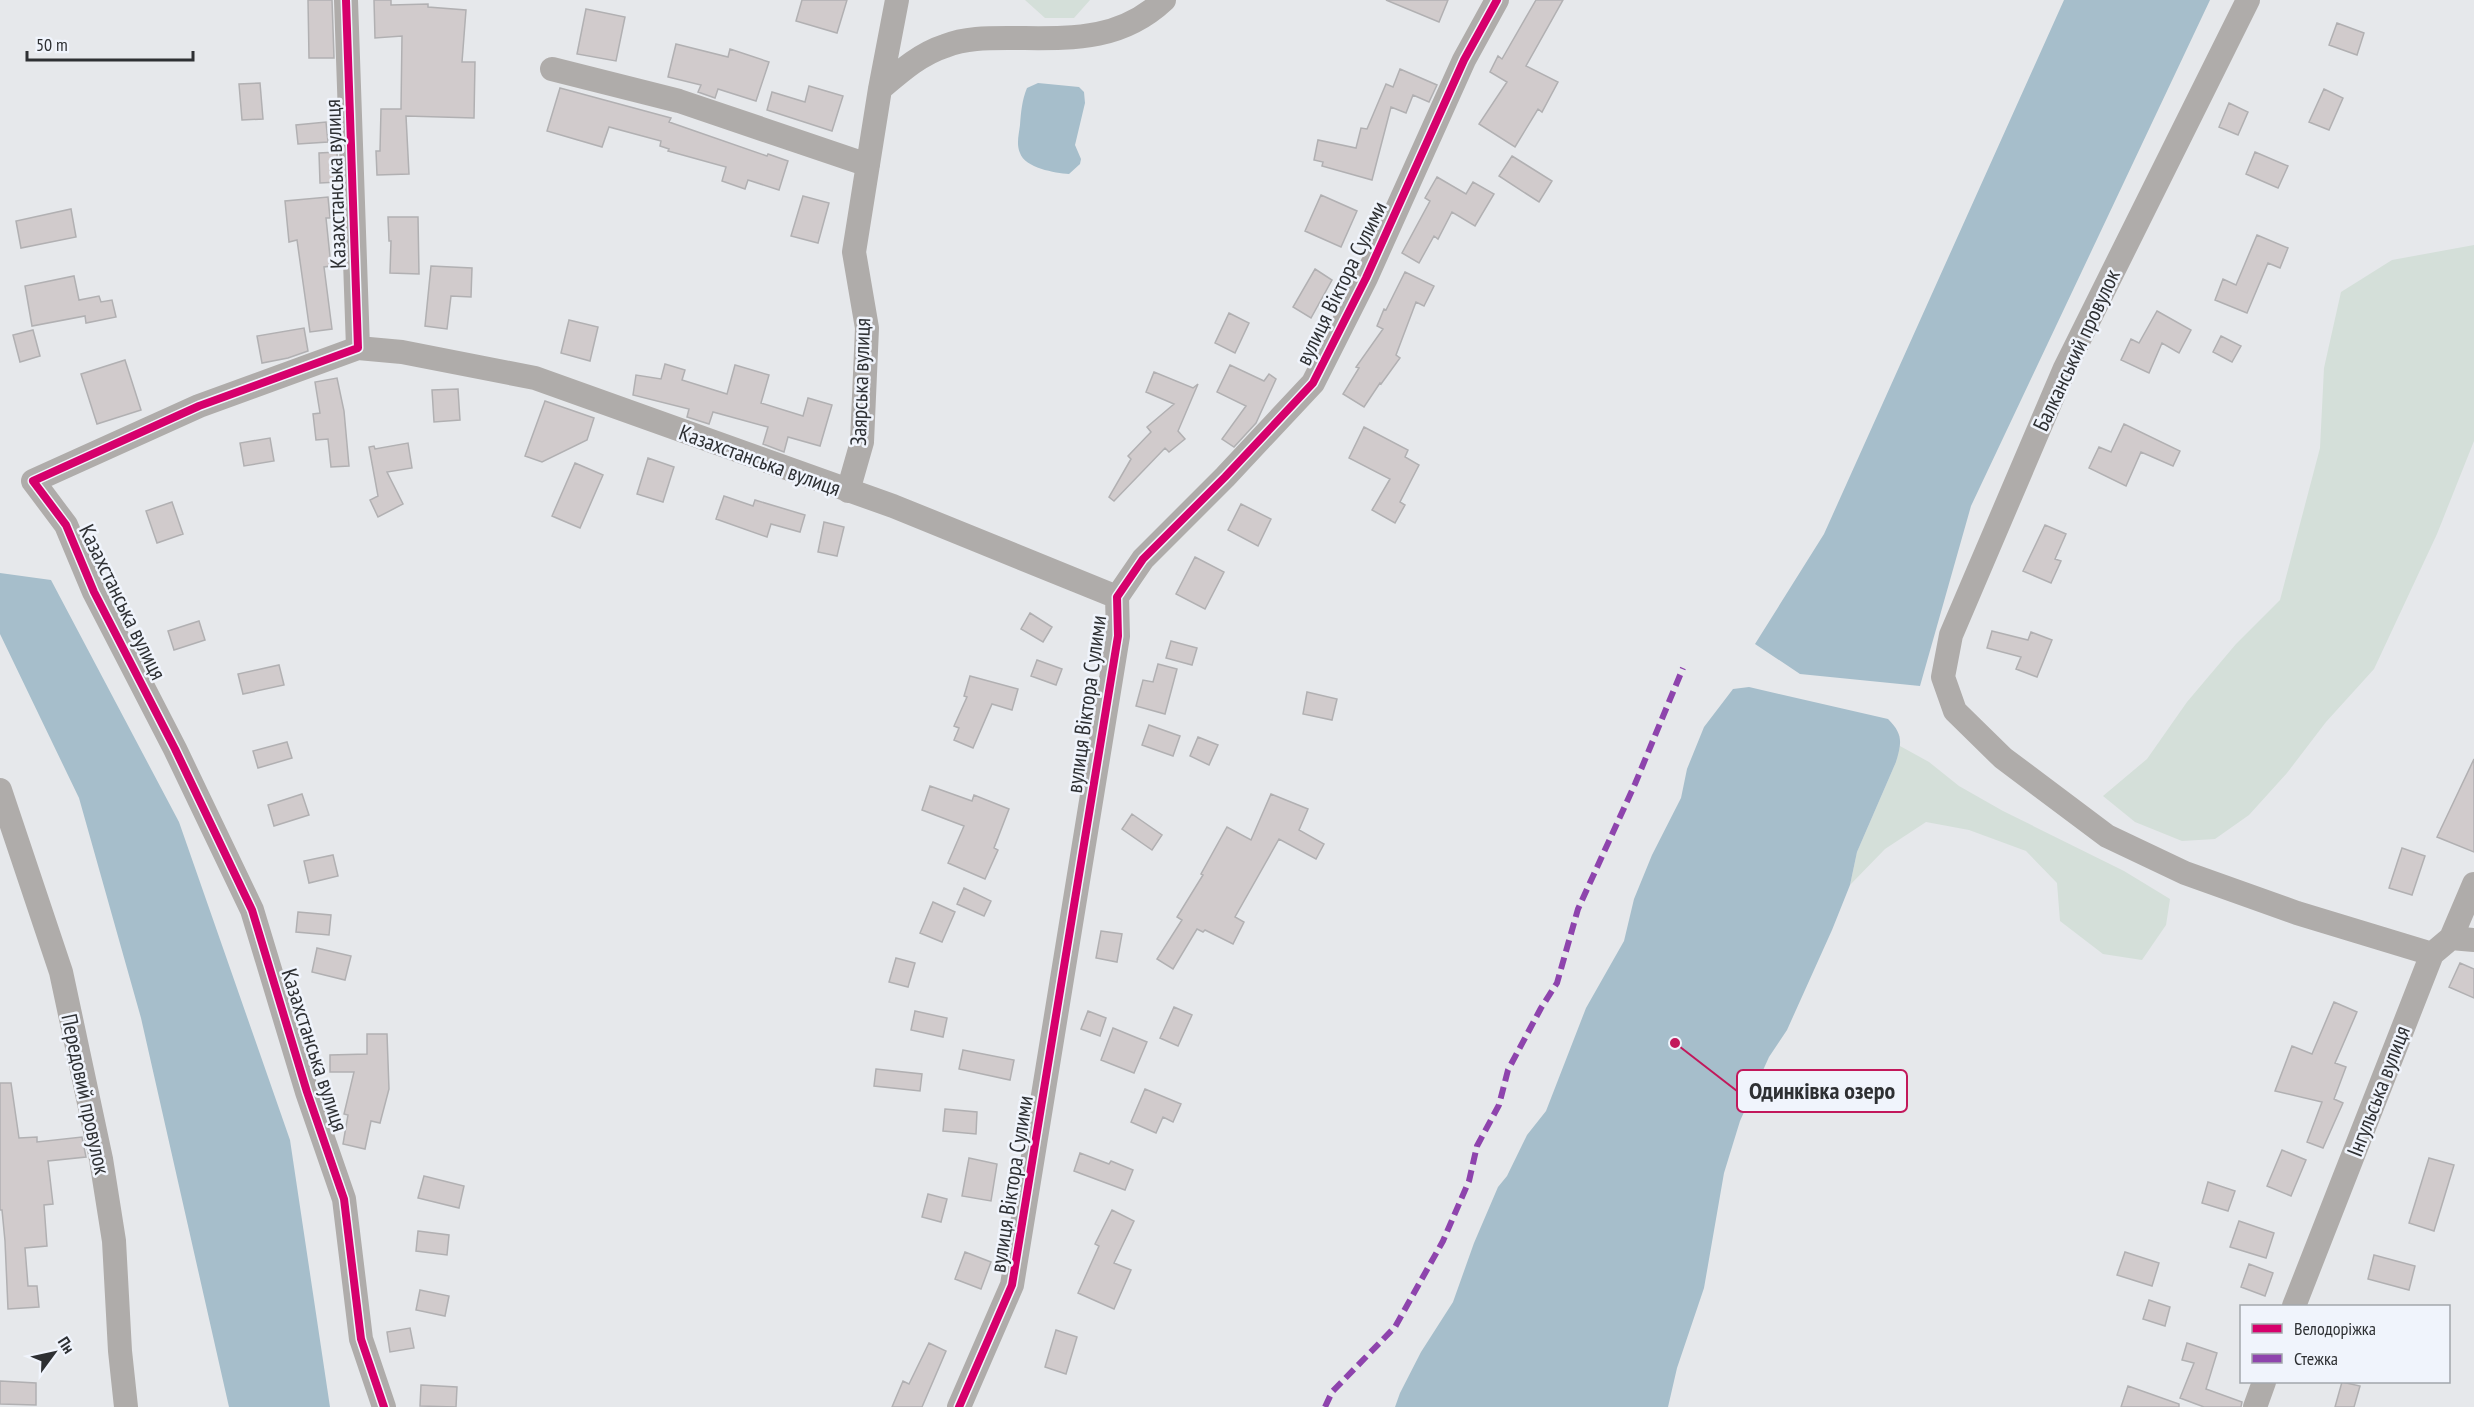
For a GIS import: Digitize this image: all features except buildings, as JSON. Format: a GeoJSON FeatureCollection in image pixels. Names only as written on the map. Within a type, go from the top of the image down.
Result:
{"type":"FeatureCollection","features":[{"type":"Feature","properties":{"kind":"street","name":"Казахстанська вулиця"},"geometry":{"type":"LineString","coordinates":[[346,0],[358,348]]}},
{"type":"Feature","properties":{"kind":"street","name":"Заярська вулиця"},"geometry":{"type":"LineString","coordinates":[[848,491],[862,442],[867,328],[854,252],[897,0]]}},
{"type":"Feature","properties":{"kind":"street"},"geometry":{"type":"LineString","coordinates":[[880,89],[909,64],[945,45],[977,38],[1068,38],[1110,33],[1148,15],[1164,0]]}},
{"type":"Feature","properties":{"kind":"street","name":"вулиця Віктора Сулими"},"geometry":{"type":"LineString","coordinates":[[959,1407],[1012,1285],[1118,636],[1117,597],[1143,559],[1225,477],[1313,383],[1365,278],[1464,60],[1497,0]]}},
{"type":"Feature","properties":{"kind":"street","name":"Балканський провулок"},"geometry":{"type":"LineString","coordinates":[[2248,0],[2065,368],[1951,635],[1943,677],[1955,711],[2003,758],[2107,836],[2196,877],[2297,914],[2432,954]]}},
{"type":"Feature","properties":{"kind":"street"},"geometry":{"type":"LineString","coordinates":[[552,69],[679,101],[868,165]]}},
{"type":"Feature","properties":{"kind":"street","name":"Казахстанська вулиця"},"geometry":{"type":"LineString","coordinates":[[384,1407],[361,1338],[345,1199],[307,1092],[252,910],[175,749],[94,591],[66,525],[33,481],[199,406],[358,348],[402,352],[535,378],[893,506],[1117,597]]}},
{"type":"Feature","properties":{"kind":"street","name":"Передовий провулок"},"geometry":{"type":"LineString","coordinates":[[0,790],[61,972],[101,1159],[114,1241],[120,1352],[126,1407]]}},
{"type":"Feature","properties":{"kind":"street","name":"Інгульська вулиця"},"geometry":{"type":"LineString","coordinates":[[2294,1305],[2432,954],[2463,939],[2474,884]]}},
{"type":"Feature","properties":{"kind":"street"},"geometry":{"type":"LineString","coordinates":[[2255,1407],[2264,1383]]}},
{"type":"Feature","properties":{"kind":"shaded area"},"geometry":{"type":"Polygon","coordinates":[[[1025,0],[1090,0],[1074,18],[1045,18],[1025,0]]]}},
{"type":"Feature","properties":{"kind":"shaded area"},"geometry":{"type":"Polygon","coordinates":[[[2474,245],[2474,441],[2437,534],[2374,669],[2326,722],[2287,773],[2249,815],[2215,839],[2182,841],[2135,822],[2103,796],[2147,759],[2187,702],[2236,644],[2280,600],[2320,448],[2324,368],[2341,292],[2392,260],[2474,245]]]}},
{"type":"Feature","properties":{"kind":"shaded area"},"geometry":{"type":"Polygon","coordinates":[[[1900,746],[1929,762],[1959,786],[2003,811],[2124,871],[2170,899],[2166,925],[2142,960],[2103,954],[2060,921],[2057,883],[2026,851],[1969,830],[1926,822],[1885,849],[1850,885],[1857,852],[1896,762],[1900,746]]]}},
{"type":"Feature","properties":{"kind":"water"},"geometry":{"type":"Polygon","coordinates":[[[2064,0],[2210,0],[1971,506],[1920,686],[1800,674],[1755,644],[1824,534],[2064,0]]]}},
{"type":"Feature","properties":{"kind":"water"},"geometry":{"type":"Polygon","coordinates":[[[1038,83],[1079,87],[1084,92],[1085,103],[1075,145],[1081,159],[1080,164],[1069,174],[1034,166],[1023,158],[1019,150],[1018,139],[1024,97],[1027,88],[1038,83]]]}},
{"type":"Feature","properties":{"kind":"water"},"geometry":{"type":"Polygon","coordinates":[[[0,573],[51,580],[179,822],[290,1140],[330,1407],[229,1407],[141,1018],[79,798],[0,634],[0,573]]]}},
{"type":"Feature","properties":{"kind":"water"},"geometry":{"type":"Polygon","coordinates":[[[1749,687],[1888,719],[1899,734],[1900,744],[1896,762],[1857,852],[1850,885],[1832,930],[1787,1030],[1769,1057],[1740,1121],[1724,1173],[1704,1288],[1677,1368],[1668,1407],[1395,1407],[1421,1352],[1453,1302],[1474,1243],[1498,1187],[1507,1176],[1527,1135],[1546,1111],[1586,1008],[1624,941],[1634,899],[1652,855],[1681,798],[1687,769],[1704,727],[1733,689],[1749,687]]]}},
{"type":"Feature","properties":{"kind":"marked path"},"geometry":{"type":"LineString","coordinates":[[1325,1407],[1332,1392],[1395,1327],[1443,1241],[1469,1181],[1477,1146],[1499,1105],[1508,1070],[1557,983],[1578,909],[1635,784],[1683,668]]}},
{"type":"Feature","properties":{"kind":"cycle path"},"geometry":{"type":"LineString","coordinates":[[346,0],[358,348],[199,406],[33,481],[66,525],[94,592],[175,749],[252,910],[307,1092],[344,1199],[361,1339],[384,1407]]}},
{"type":"Feature","properties":{"kind":"cycle path"},"geometry":{"type":"LineString","coordinates":[[959,1407],[1012,1285],[1118,636],[1117,597],[1143,559],[1225,477],[1313,383],[1366,278],[1464,60],[1497,0]]}},
{"type":"Feature","properties":{"kind":"place","name":"Одинківка озеро"},"geometry":{"type":"Point","coordinates":[1675,1043]}}]}
